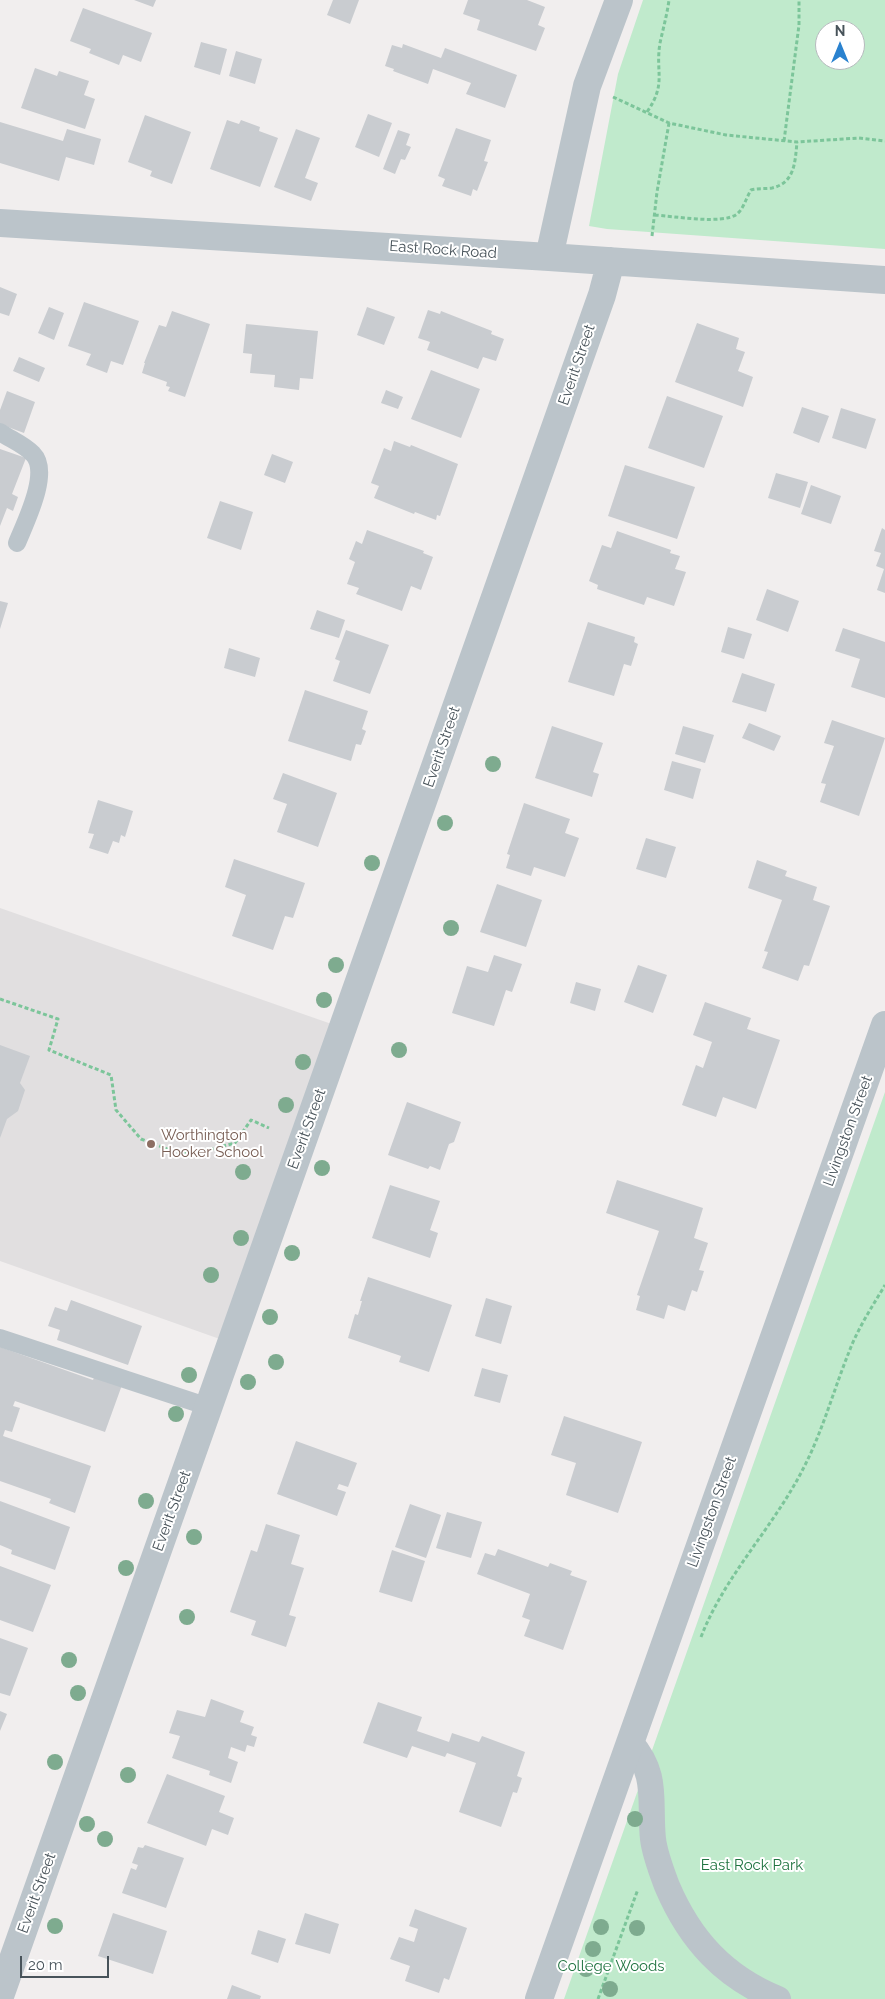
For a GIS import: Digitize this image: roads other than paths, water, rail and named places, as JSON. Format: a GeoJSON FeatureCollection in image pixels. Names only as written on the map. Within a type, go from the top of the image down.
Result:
{"type":"FeatureCollection","features":[{"type":"Feature","properties":{"kind":"street"},"geometry":{"type":"LineString","coordinates":[[549,257],[587,86],[619,0]]}},
{"type":"Feature","properties":{"kind":"street","name":"East Rock Road"},"geometry":{"type":"LineString","coordinates":[[0,223],[885,280]]}},
{"type":"Feature","properties":{"kind":"street","name":"Everit Street"},"geometry":{"type":"LineString","coordinates":[[0,1996],[602,295],[611,261]]}},
{"type":"Feature","properties":{"kind":"street","name":"Livingston Street"},"geometry":{"type":"LineString","coordinates":[[539,1999],[885,1026]]}},
{"type":"Feature","properties":{"kind":"street"},"geometry":{"type":"LineString","coordinates":[[630,1742],[644,1761],[652,1786],[655,1852],[671,1894],[696,1940],[737,1977],[778,1999]]}},
{"type":"Feature","properties":{"kind":"lane"},"geometry":{"type":"LineString","coordinates":[[0,432],[34,454],[40,466],[38,485],[17,543]]}},
{"type":"Feature","properties":{"kind":"lane"},"geometry":{"type":"LineString","coordinates":[[0,1338],[209,1407]]}},
{"type":"Feature","properties":{"kind":"place","name":"Worthington Hooker School"},"geometry":{"type":"Point","coordinates":[151,1144]}},
{"type":"Feature","properties":{"kind":"park label","name":"East Rock Park"},"geometry":{"type":"Point","coordinates":[752,1865]}},
{"type":"Feature","properties":{"kind":"park label","name":"College Woods"},"geometry":{"type":"Point","coordinates":[611,1966]}}]}
